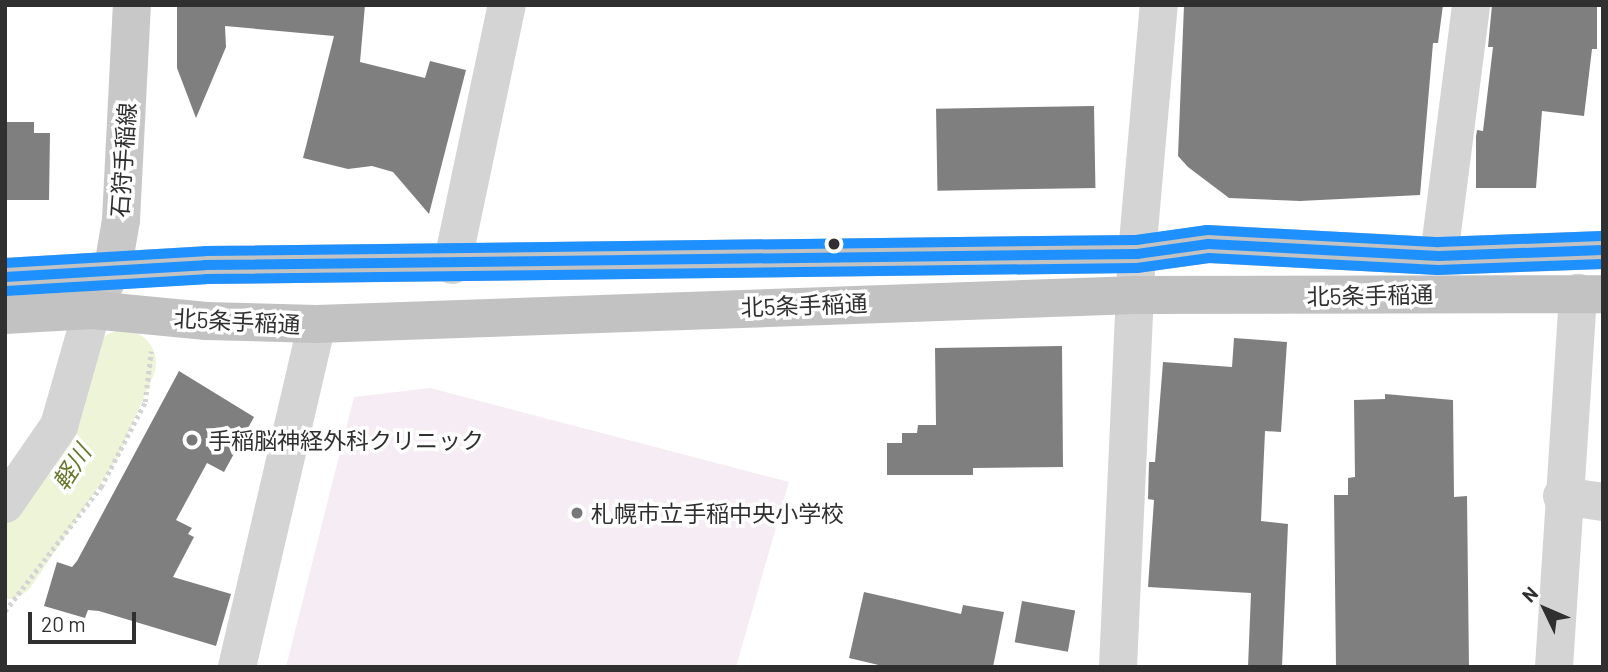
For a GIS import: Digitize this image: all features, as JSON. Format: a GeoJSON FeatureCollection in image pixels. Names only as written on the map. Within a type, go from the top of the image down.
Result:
{"type":"FeatureCollection","features":[{"type":"Feature","properties":{"kind":"highway","name":"北5条手稲通"},"geometry":{"type":"LineString","coordinates":[[5,276],[113,267],[452,265],[1137,254],[1208,244],[1439,256],[1603,250]]}},
{"type":"Feature","properties":{"kind":"highway","name":"北5条手稲通"},"geometry":{"type":"LineString","coordinates":[[5,315],[92,310],[206,321],[317,324],[1135,295],[1590,294]]}},
{"type":"Feature","properties":{"kind":"main road","name":"石狩手稲線"},"geometry":{"type":"LineString","coordinates":[[92,310],[113,267],[121,220],[132,5]]}},
{"type":"Feature","properties":{"kind":"street"},"geometry":{"type":"LineString","coordinates":[[452,265],[508,5]]}},
{"type":"Feature","properties":{"kind":"street"},"geometry":{"type":"LineString","coordinates":[[1118,667],[1137,254],[1159,5]]}},
{"type":"Feature","properties":{"kind":"street"},"geometry":{"type":"LineString","coordinates":[[1439,256],[1471,5]]}},
{"type":"Feature","properties":{"kind":"street"},"geometry":{"type":"LineString","coordinates":[[1554,667],[1562,496],[1590,294]]}},
{"type":"Feature","properties":{"kind":"street"},"geometry":{"type":"LineString","coordinates":[[5,504],[59,426],[92,310]]}},
{"type":"Feature","properties":{"kind":"street"},"geometry":{"type":"LineString","coordinates":[[237,667],[317,324]]}},
{"type":"Feature","properties":{"kind":"street"},"geometry":{"type":"LineString","coordinates":[[1562,496],[1603,502]]}},
{"type":"Feature","properties":{"kind":"path"},"geometry":{"type":"LineString","coordinates":[[5,611],[101,487],[145,402],[151,350]]}},
{"type":"Feature","properties":{"kind":"shaded area","name":"札幌市立手稲中央小学校"},"geometry":{"type":"Polygon","coordinates":[[[430,388],[789,482],[736,667],[286,667],[354,397],[430,388]]]}},
{"type":"Feature","properties":{"kind":"building"},"geometry":{"type":"Polygon","coordinates":[[[177,5],[365,5],[360,62],[425,78],[430,61],[466,70],[429,214],[393,172],[372,166],[348,169],[303,158],[334,36],[225,26],[226,47],[196,118],[177,68],[177,5]]]}},
{"type":"Feature","properties":{"kind":"building"},"geometry":{"type":"Polygon","coordinates":[[[1184,5],[1443,5],[1438,43],[1433,43],[1420,195],[1300,201],[1229,198],[1188,167],[1178,156],[1184,5]]]}},
{"type":"Feature","properties":{"kind":"building"},"geometry":{"type":"Polygon","coordinates":[[[1492,5],[1597,5],[1597,49],[1592,49],[1584,116],[1542,111],[1536,188],[1476,188],[1476,136],[1477,130],[1483,131],[1493,47],[1488,47],[1492,5]]]}},
{"type":"Feature","properties":{"kind":"building"},"geometry":{"type":"Polygon","coordinates":[[[1094,106],[1095,188],[937,191],[936,109],[1094,106]]]}},
{"type":"Feature","properties":{"kind":"building"},"geometry":{"type":"Polygon","coordinates":[[[5,122],[34,122],[34,133],[50,133],[49,200],[5,200],[5,122]]]}},
{"type":"Feature","properties":{"kind":"building"},"geometry":{"type":"Polygon","coordinates":[[[1234,338],[1287,342],[1281,432],[1265,431],[1261,521],[1288,524],[1282,667],[1248,667],[1251,593],[1148,587],[1154,500],[1148,499],[1149,462],[1155,462],[1163,362],[1232,367],[1234,338]]]}},
{"type":"Feature","properties":{"kind":"building"},"geometry":{"type":"Polygon","coordinates":[[[1062,346],[1063,467],[973,468],[973,475],[887,475],[887,443],[902,443],[902,433],[917,433],[918,425],[936,425],[935,348],[1062,346]]]}},
{"type":"Feature","properties":{"kind":"building"},"geometry":{"type":"Polygon","coordinates":[[[179,371],[254,417],[224,472],[207,463],[176,520],[192,528],[188,534],[194,537],[173,577],[231,594],[216,646],[99,611],[88,610],[85,618],[44,606],[57,562],[72,567],[77,561],[179,371]]]}},
{"type":"Feature","properties":{"kind":"building"},"geometry":{"type":"Polygon","coordinates":[[[1385,394],[1453,400],[1454,497],[1467,496],[1469,667],[1336,667],[1334,495],[1348,495],[1348,478],[1355,477],[1354,400],[1385,399],[1385,394]]]}},
{"type":"Feature","properties":{"kind":"building"},"geometry":{"type":"Polygon","coordinates":[[[864,592],[961,614],[963,605],[1004,612],[993,667],[887,667],[849,658],[864,592]]]}},
{"type":"Feature","properties":{"kind":"building"},"geometry":{"type":"Polygon","coordinates":[[[1022,601],[1075,610],[1068,652],[1015,642],[1022,601]]]}},
{"type":"Feature","properties":{"kind":"waterway","name":"軽川"},"geometry":{"type":"LineString","coordinates":[[5,566],[88,443],[123,362]]}},
{"type":"Feature","properties":{"kind":"transit line"},"geometry":{"type":"LineString","coordinates":[[5,263],[205,251],[1136,240],[1207,230],[1439,242],[1602,236]]}},
{"type":"Feature","properties":{"kind":"transit line"},"geometry":{"type":"LineString","coordinates":[[5,277],[205,265],[1137,254],[1208,244],[1439,256],[1603,250]]}},
{"type":"Feature","properties":{"kind":"transit line"},"geometry":{"type":"LineString","coordinates":[[6,291],[206,279],[1137,268],[1209,258],[1438,270],[1603,264]]}},
{"type":"Feature","properties":{"kind":"place","name":"手稲脳神経外科クリニック"},"geometry":{"type":"Point","coordinates":[192,440]}},
{"type":"Feature","properties":{"kind":"place","name":"札幌市立手稲中央小学校"},"geometry":{"type":"Point","coordinates":[577,513]}}]}
